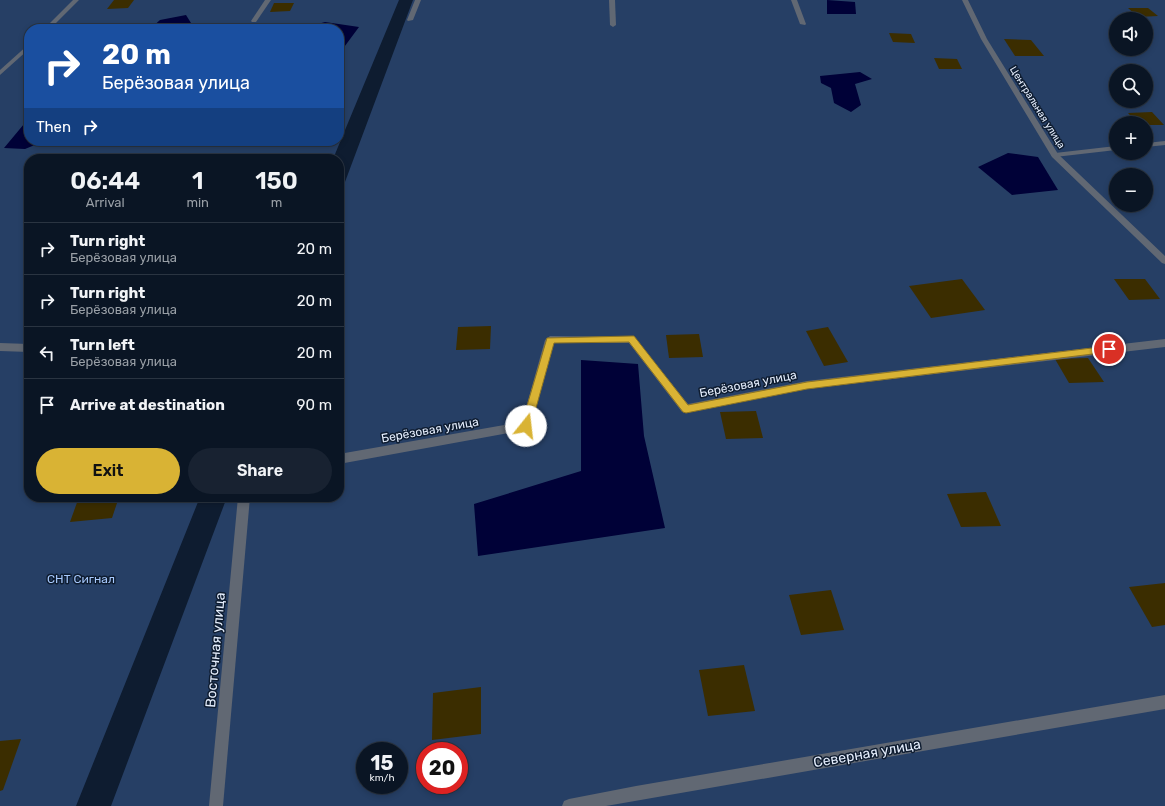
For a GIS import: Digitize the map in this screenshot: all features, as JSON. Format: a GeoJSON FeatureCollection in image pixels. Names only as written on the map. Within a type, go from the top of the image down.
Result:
{"type":"FeatureCollection","features":[{"type":"Feature","properties":{"kind":"street"},"geometry":{"type":"LineString","coordinates":[[52,24],[76,0]]}},
{"type":"Feature","properties":{"kind":"street"},"geometry":{"type":"LineString","coordinates":[[254,21],[268,0]]}},
{"type":"Feature","properties":{"kind":"street"},"geometry":{"type":"LineString","coordinates":[[410,20],[418,0]]}},
{"type":"Feature","properties":{"kind":"street"},"geometry":{"type":"LineString","coordinates":[[612,0],[613,26]]}},
{"type":"Feature","properties":{"kind":"street"},"geometry":{"type":"LineString","coordinates":[[794,0],[803,24]]}},
{"type":"Feature","properties":{"kind":"street","name":"Центральная улица"},"geometry":{"type":"LineString","coordinates":[[965,0],[984,39],[1055,155],[1165,261]]}},
{"type":"Feature","properties":{"kind":"street"},"geometry":{"type":"LineString","coordinates":[[0,73],[24,51]]}},
{"type":"Feature","properties":{"kind":"street"},"geometry":{"type":"LineString","coordinates":[[1153,145],[1165,144]]}},
{"type":"Feature","properties":{"kind":"street"},"geometry":{"type":"LineString","coordinates":[[1055,155],[1109,149]]}},
{"type":"Feature","properties":{"kind":"street","name":"Берёзовая улица"},"geometry":{"type":"LineString","coordinates":[[344,458],[526,426],[550,340],[631,339],[686,409],[807,385],[1165,343]]}},
{"type":"Feature","properties":{"kind":"street"},"geometry":{"type":"LineString","coordinates":[[0,347],[24,348]]}},
{"type":"Feature","properties":{"kind":"street","name":"Восточная улица"},"geometry":{"type":"LineString","coordinates":[[216,806],[244,502]]}},
{"type":"Feature","properties":{"kind":"street","name":"Северная улица"},"geometry":{"type":"LineString","coordinates":[[569,806],[1165,702]]}},
{"type":"Feature","properties":{"kind":"green space","name":"СНТ Сигнал"},"geometry":{"type":"Polygon","coordinates":[[[0,0],[399,0],[344,132],[344,24],[24,24],[24,146],[338,146],[335,154],[24,154],[24,502],[198,502],[76,806],[0,806],[0,0]]]}},
{"type":"Feature","properties":{"kind":"green space"},"geometry":{"type":"Polygon","coordinates":[[[413,0],[1165,0],[1165,806],[111,806],[225,502],[344,502],[344,185],[413,0]]]}},
{"type":"Feature","properties":{"kind":"shaded area"},"geometry":{"type":"Polygon","coordinates":[[[827,0],[855,2],[856,14],[827,14],[827,0]]]}},
{"type":"Feature","properties":{"kind":"shaded area"},"geometry":{"type":"Polygon","coordinates":[[[186,15],[191,23],[156,24],[160,20],[186,15]]]}},
{"type":"Feature","properties":{"kind":"shaded area"},"geometry":{"type":"Polygon","coordinates":[[[325,22],[339,24],[318,24],[325,22]]]}},
{"type":"Feature","properties":{"kind":"shaded area"},"geometry":{"type":"Polygon","coordinates":[[[344,25],[359,27],[344,47],[344,25]]]}},
{"type":"Feature","properties":{"kind":"shaded area"},"geometry":{"type":"Polygon","coordinates":[[[860,72],[872,79],[855,84],[861,105],[851,112],[834,103],[831,88],[821,83],[820,76],[860,72]]]}},
{"type":"Feature","properties":{"kind":"shaded area"},"geometry":{"type":"Polygon","coordinates":[[[24,124],[24,146],[32,146],[25,149],[4,148],[24,124]]]}},
{"type":"Feature","properties":{"kind":"shaded area"},"geometry":{"type":"Polygon","coordinates":[[[1008,153],[1038,157],[1058,190],[1012,195],[978,167],[1008,153]]]}},
{"type":"Feature","properties":{"kind":"shaded area"},"geometry":{"type":"Polygon","coordinates":[[[581,360],[638,364],[644,436],[665,528],[478,556],[474,504],[581,471],[581,360]]]}},
{"type":"Feature","properties":{"kind":"building"},"geometry":{"type":"Polygon","coordinates":[[[114,0],[134,0],[128,8],[107,9],[114,0]]]}},
{"type":"Feature","properties":{"kind":"building"},"geometry":{"type":"Polygon","coordinates":[[[274,3],[294,3],[290,11],[270,12],[274,3]]]}},
{"type":"Feature","properties":{"kind":"building"},"geometry":{"type":"Polygon","coordinates":[[[1128,8],[1148,8],[1153,12],[1132,12],[1128,8]]]}},
{"type":"Feature","properties":{"kind":"building"},"geometry":{"type":"Polygon","coordinates":[[[1153,12],[1158,16],[1153,16],[1153,12]]]}},
{"type":"Feature","properties":{"kind":"building"},"geometry":{"type":"Polygon","coordinates":[[[889,33],[911,34],[915,43],[893,42],[889,33]]]}},
{"type":"Feature","properties":{"kind":"building"},"geometry":{"type":"Polygon","coordinates":[[[1004,39],[1031,40],[1044,56],[1015,56],[1004,39]]]}},
{"type":"Feature","properties":{"kind":"building"},"geometry":{"type":"Polygon","coordinates":[[[934,58],[957,59],[962,69],[939,69],[934,58]]]}},
{"type":"Feature","properties":{"kind":"building"},"geometry":{"type":"Polygon","coordinates":[[[1152,112],[1164,125],[1153,125],[1153,116],[1131,116],[1128,113],[1152,112]]]}},
{"type":"Feature","properties":{"kind":"building"},"geometry":{"type":"Polygon","coordinates":[[[962,279],[985,310],[931,318],[909,286],[962,279]]]}},
{"type":"Feature","properties":{"kind":"building"},"geometry":{"type":"Polygon","coordinates":[[[1114,279],[1145,279],[1160,299],[1129,300],[1114,279]]]}},
{"type":"Feature","properties":{"kind":"building"},"geometry":{"type":"Polygon","coordinates":[[[491,326],[490,349],[456,350],[458,327],[491,326]]]}},
{"type":"Feature","properties":{"kind":"building"},"geometry":{"type":"Polygon","coordinates":[[[828,327],[848,362],[824,366],[806,331],[828,327]]]}},
{"type":"Feature","properties":{"kind":"building"},"geometry":{"type":"Polygon","coordinates":[[[699,334],[703,357],[669,358],[666,335],[699,334]]]}},
{"type":"Feature","properties":{"kind":"building"},"geometry":{"type":"Polygon","coordinates":[[[1088,358],[1104,382],[1069,383],[1055,359],[1088,358]]]}},
{"type":"Feature","properties":{"kind":"building"},"geometry":{"type":"Polygon","coordinates":[[[756,411],[763,438],[726,439],[720,412],[756,411]]]}},
{"type":"Feature","properties":{"kind":"building"},"geometry":{"type":"Polygon","coordinates":[[[986,492],[1001,526],[961,527],[947,494],[986,492]]]}},
{"type":"Feature","properties":{"kind":"building"},"geometry":{"type":"Polygon","coordinates":[[[77,502],[117,502],[112,518],[70,522],[77,502]]]}},
{"type":"Feature","properties":{"kind":"building"},"geometry":{"type":"Polygon","coordinates":[[[1165,583],[1165,625],[1152,627],[1129,587],[1165,583]]]}},
{"type":"Feature","properties":{"kind":"building"},"geometry":{"type":"Polygon","coordinates":[[[831,590],[844,630],[801,635],[789,595],[831,590]]]}},
{"type":"Feature","properties":{"kind":"building"},"geometry":{"type":"Polygon","coordinates":[[[744,665],[755,711],[708,716],[699,670],[744,665]]]}},
{"type":"Feature","properties":{"kind":"building"},"geometry":{"type":"Polygon","coordinates":[[[481,687],[481,734],[432,740],[433,693],[481,687]]]}},
{"type":"Feature","properties":{"kind":"building"},"geometry":{"type":"Polygon","coordinates":[[[21,739],[3,790],[0,791],[0,741],[21,739]]]}},
{"type":"Feature","properties":{"kind":"route"},"geometry":{"type":"LineString","coordinates":[[526,426],[550,340],[631,339],[686,409],[807,385],[1109,349]]}}]}
